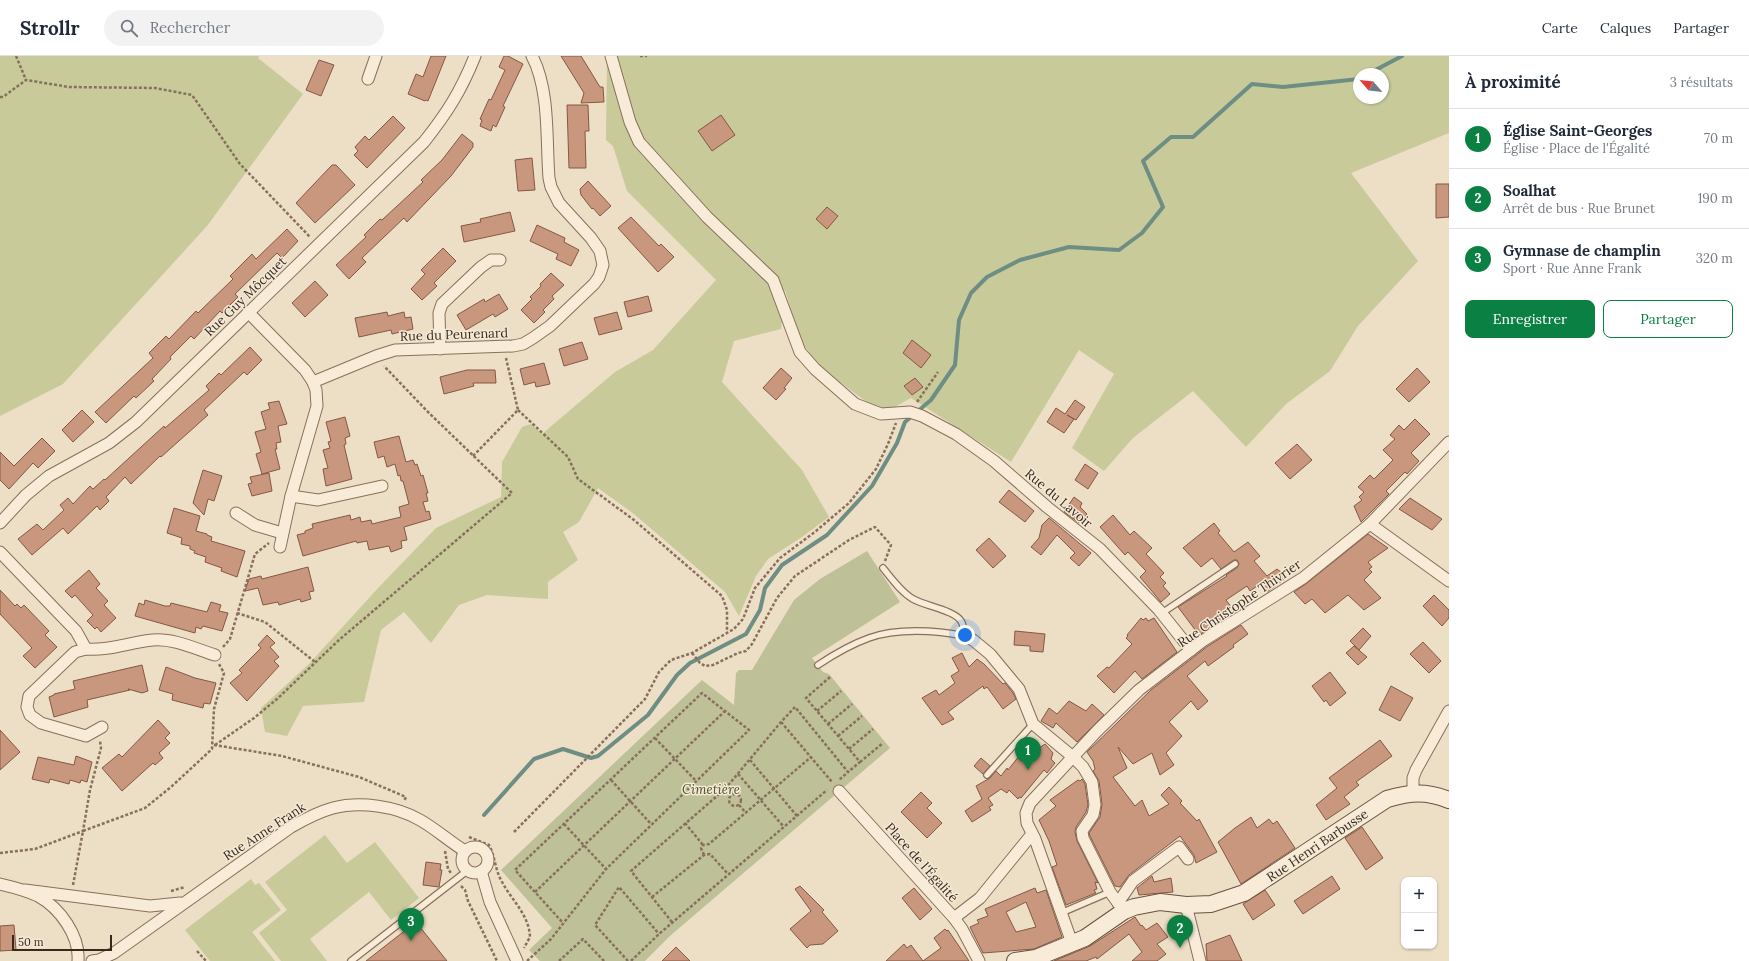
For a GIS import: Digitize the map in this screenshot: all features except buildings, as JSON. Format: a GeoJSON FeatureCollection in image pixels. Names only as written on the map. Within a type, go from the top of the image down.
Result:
{"type":"FeatureCollection","features":[{"type":"Feature","properties":{"kind":"street"},"geometry":{"type":"LineString","coordinates":[[368,79],[376,56]]}},
{"type":"Feature","properties":{"kind":"street","name":"Rue Guy Môcquet"},"geometry":{"type":"LineString","coordinates":[[0,523],[26,495],[50,476],[109,443],[136,422],[424,142],[446,114],[456,98],[475,56]]}},
{"type":"Feature","properties":{"kind":"street","name":"Rue du Peurenard"},"geometry":{"type":"LineString","coordinates":[[313,382],[376,356],[395,350],[504,348],[523,344],[550,326],[594,284],[599,277],[603,265],[602,257],[596,244],[559,204],[551,187],[549,178],[544,101],[539,73],[532,56]]}},
{"type":"Feature","properties":{"kind":"street","name":"Rue du Lavoir"},"geometry":{"type":"LineString","coordinates":[[611,56],[630,122],[638,142],[706,217],[773,280],[800,352],[810,363],[849,400],[872,412],[881,414],[910,412],[922,416],[956,434],[994,461],[1047,507],[1100,549],[1162,613],[1191,650]]}},
{"type":"Feature","properties":{"kind":"street"},"geometry":{"type":"LineString","coordinates":[[440,349],[439,314],[442,304],[481,267],[491,260],[500,260]]}},
{"type":"Feature","properties":{"kind":"street"},"geometry":{"type":"LineString","coordinates":[[248,312],[305,370],[313,382],[316,390],[316,406],[291,496],[280,547]]}},
{"type":"Feature","properties":{"kind":"street","name":"Rue Christophe Thivrier"},"geometry":{"type":"LineString","coordinates":[[1073,757],[1139,690],[1204,640],[1303,578],[1370,524],[1449,442]]}},
{"type":"Feature","properties":{"kind":"street"},"geometry":{"type":"LineString","coordinates":[[291,496],[318,500],[382,486]]}},
{"type":"Feature","properties":{"kind":"street"},"geometry":{"type":"LineString","coordinates":[[236,514],[255,525],[282,533]]}},
{"type":"Feature","properties":{"kind":"street"},"geometry":{"type":"LineString","coordinates":[[1370,524],[1449,581]]}},
{"type":"Feature","properties":{"kind":"street"},"geometry":{"type":"LineString","coordinates":[[0,552],[76,631],[86,649]]}},
{"type":"Feature","properties":{"kind":"street"},"geometry":{"type":"LineString","coordinates":[[964,636],[973,640],[990,654],[1020,689],[1033,724],[1073,757],[1083,767],[1092,782],[1095,804],[1093,815],[1082,831],[1083,838],[1110,892],[1121,907],[1133,881],[1179,847],[1188,859]]}},
{"type":"Feature","properties":{"kind":"street"},"geometry":{"type":"LineString","coordinates":[[100,728],[86,736],[41,723],[30,715],[27,707],[29,696],[75,652],[86,649],[101,650],[154,640],[168,640],[215,655]]}},
{"type":"Feature","properties":{"kind":"street"},"geometry":{"type":"LineString","coordinates":[[1413,793],[1413,778],[1416,770],[1449,711]]}},
{"type":"Feature","properties":{"kind":"street"},"geometry":{"type":"LineString","coordinates":[[1072,943],[1032,834],[1026,823],[1026,813],[1030,803],[1073,757]]}},
{"type":"Feature","properties":{"kind":"street","name":"Place de l'Égalité"},"geometry":{"type":"LineString","coordinates":[[834,790],[954,918],[980,898],[1032,834]]}},
{"type":"Feature","properties":{"kind":"street","name":"Rue Henri Barbusse"},"geometry":{"type":"LineString","coordinates":[[1015,961],[1036,958],[1085,938],[1121,907],[1160,902],[1186,905],[1210,904],[1244,893],[1387,799],[1420,792],[1449,800]]}},
{"type":"Feature","properties":{"kind":"street","name":"Rue Anne Frank"},"geometry":{"type":"LineString","coordinates":[[92,961],[99,960],[114,953],[291,827],[313,815],[334,808],[364,806],[391,809],[418,819],[466,851]]}},
{"type":"Feature","properties":{"kind":"street"},"geometry":{"type":"LineString","coordinates":[[472,847],[477,847],[486,854],[488,862],[481,871],[473,873],[466,869],[462,862],[466,851],[472,847]]}},
{"type":"Feature","properties":{"kind":"street"},"geometry":{"type":"LineString","coordinates":[[481,871],[490,902],[517,961]]}},
{"type":"Feature","properties":{"kind":"street"},"geometry":{"type":"LineString","coordinates":[[0,884],[26,890],[150,906],[183,903]]}},
{"type":"Feature","properties":{"kind":"street"},"geometry":{"type":"LineString","coordinates":[[26,890],[39,896],[52,906],[67,924],[77,946],[78,961]]}},
{"type":"Feature","properties":{"kind":"street"},"geometry":{"type":"LineString","coordinates":[[1186,905],[1200,961]]}},
{"type":"Feature","properties":{"kind":"street"},"geometry":{"type":"LineString","coordinates":[[954,918],[962,929],[979,961]]}},
{"type":"Feature","properties":{"kind":"lane"},"geometry":{"type":"LineString","coordinates":[[1162,613],[1236,564]]}},
{"type":"Feature","properties":{"kind":"lane"},"geometry":{"type":"LineString","coordinates":[[818,665],[869,638],[894,632],[950,633],[964,636],[963,625],[960,619],[949,613],[914,600],[902,591],[883,568]]}},
{"type":"Feature","properties":{"kind":"lane"},"geometry":{"type":"LineString","coordinates":[[987,775],[1033,724]]}},
{"type":"Feature","properties":{"kind":"lane"},"geometry":{"type":"LineString","coordinates":[[351,961],[456,879],[466,869]]}},
{"type":"Feature","properties":{"kind":"lane"},"geometry":{"type":"LineString","coordinates":[[1061,913],[1110,892]]}},
{"type":"Feature","properties":{"kind":"path"},"geometry":{"type":"LineString","coordinates":[[16,56],[26,80]]}},
{"type":"Feature","properties":{"kind":"path"},"geometry":{"type":"LineString","coordinates":[[640,56],[647,56]]}},
{"type":"Feature","properties":{"kind":"path"},"geometry":{"type":"LineString","coordinates":[[0,97],[3,97],[26,80],[69,87],[155,88],[192,95],[240,164],[317,245]]}},
{"type":"Feature","properties":{"kind":"path"},"geometry":{"type":"LineString","coordinates":[[504,348],[518,410],[568,457],[578,479],[634,520],[722,596],[727,610],[727,632]]}},
{"type":"Feature","properties":{"kind":"path"},"geometry":{"type":"LineString","coordinates":[[213,745],[254,718],[277,699],[315,662],[512,493],[428,412],[376,356]]}},
{"type":"Feature","properties":{"kind":"path"},"geometry":{"type":"LineString","coordinates":[[910,412],[938,372]]}},
{"type":"Feature","properties":{"kind":"path"},"geometry":{"type":"LineString","coordinates":[[473,456],[518,410]]}},
{"type":"Feature","properties":{"kind":"path"},"geometry":{"type":"LineString","coordinates":[[514,832],[645,699],[659,672],[671,660],[692,653],[734,629],[743,619],[755,588],[780,558],[816,531],[849,503],[876,469],[895,427],[898,413]]}},
{"type":"Feature","properties":{"kind":"path"},"geometry":{"type":"LineString","coordinates":[[692,653],[700,663],[705,666],[713,665],[738,653],[746,651],[752,644],[777,598],[795,576],[849,540],[875,528],[891,545],[883,568]]}},
{"type":"Feature","properties":{"kind":"path"},"geometry":{"type":"LineString","coordinates":[[0,853],[36,849],[145,808],[212,750],[214,709],[224,673],[215,655],[230,639],[255,554],[282,533]]}},
{"type":"Feature","properties":{"kind":"path"},"geometry":{"type":"LineString","coordinates":[[237,613],[265,622],[315,662]]}},
{"type":"Feature","properties":{"kind":"path"},"geometry":{"type":"LineString","coordinates":[[830,678],[806,698],[860,762]]}},
{"type":"Feature","properties":{"kind":"path"},"geometry":{"type":"LineString","coordinates":[[817,711],[841,691]]}},
{"type":"Feature","properties":{"kind":"path"},"geometry":{"type":"LineString","coordinates":[[527,961],[551,939],[606,869],[749,730],[702,693],[515,870],[563,923]]}},
{"type":"Feature","properties":{"kind":"path"},"geometry":{"type":"LineString","coordinates":[[828,724],[852,704]]}},
{"type":"Feature","properties":{"kind":"path"},"geometry":{"type":"LineString","coordinates":[[672,922],[631,871],[725,789],[795,707],[848,772]]}},
{"type":"Feature","properties":{"kind":"path"},"geometry":{"type":"LineString","coordinates":[[535,892],[725,711]]}},
{"type":"Feature","properties":{"kind":"path"},"geometry":{"type":"LineString","coordinates":[[838,736],[862,716]]}},
{"type":"Feature","properties":{"kind":"path"},"geometry":{"type":"LineString","coordinates":[[781,722],[834,784],[883,743]]}},
{"type":"Feature","properties":{"kind":"path"},"geometry":{"type":"LineString","coordinates":[[73,886],[90,790],[101,748],[100,728]]}},
{"type":"Feature","properties":{"kind":"path"},"geometry":{"type":"LineString","coordinates":[[849,749],[873,729]]}},
{"type":"Feature","properties":{"kind":"path"},"geometry":{"type":"LineString","coordinates":[[655,738],[696,781]]}},
{"type":"Feature","properties":{"kind":"path"},"geometry":{"type":"LineString","coordinates":[[213,745],[282,756],[359,777],[406,798],[402,804]]}},
{"type":"Feature","properties":{"kind":"path"},"geometry":{"type":"LineString","coordinates":[[685,823],[703,844],[709,844],[811,757]]}},
{"type":"Feature","properties":{"kind":"path"},"geometry":{"type":"LineString","coordinates":[[750,760],[797,816]]}},
{"type":"Feature","properties":{"kind":"path"},"geometry":{"type":"LineString","coordinates":[[738,774],[784,827]]}},
{"type":"Feature","properties":{"kind":"path"},"geometry":{"type":"LineString","coordinates":[[611,780],[652,824]]}},
{"type":"Feature","properties":{"kind":"path"},"geometry":{"type":"LineString","coordinates":[[725,789],[731,796],[730,804],[735,806],[739,805]]}},
{"type":"Feature","properties":{"kind":"path"},"geometry":{"type":"LineString","coordinates":[[659,934],[619,887],[595,925],[629,961],[659,934],[672,922],[797,816],[834,790]]}},
{"type":"Feature","properties":{"kind":"path"},"geometry":{"type":"LineString","coordinates":[[731,796],[734,794],[740,796],[741,802],[739,805]]}},
{"type":"Feature","properties":{"kind":"path"},"geometry":{"type":"LineString","coordinates":[[739,805],[746,813]]}},
{"type":"Feature","properties":{"kind":"path"},"geometry":{"type":"LineString","coordinates":[[564,824],[606,869]]}},
{"type":"Feature","properties":{"kind":"path"},"geometry":{"type":"LineString","coordinates":[[442,834],[448,869],[465,890],[468,901],[497,961]]}},
{"type":"Feature","properties":{"kind":"path"},"geometry":{"type":"LineString","coordinates":[[703,844],[701,848],[704,854]]}},
{"type":"Feature","properties":{"kind":"path"},"geometry":{"type":"LineString","coordinates":[[652,897],[704,854],[710,854],[728,874]]}},
{"type":"Feature","properties":{"kind":"path"},"geometry":{"type":"LineString","coordinates":[[559,961],[583,940],[604,961]]}},
{"type":"Feature","properties":{"kind":"path"},"geometry":{"type":"LineString","coordinates":[[197,951],[206,961]]}},
{"type":"Feature","properties":{"kind":"green space"},"geometry":{"type":"Polygon","coordinates":[[[0,56],[259,56],[258,58],[303,94],[207,226],[63,384],[0,416],[0,56]]]}},
{"type":"Feature","properties":{"kind":"green space"},"geometry":{"type":"Polygon","coordinates":[[[607,56],[1449,56],[1449,133],[1351,173],[1418,261],[1358,326],[1330,371],[1286,404],[1246,447],[1193,391],[1133,438],[1104,471],[1072,448],[1114,374],[1079,350],[1011,462],[911,398],[891,409],[872,406],[820,367],[800,340],[785,290],[781,329],[734,341],[722,382],[802,470],[829,517],[768,559],[756,576],[739,616],[725,592],[634,514],[598,488],[579,522],[563,532],[578,560],[548,582],[548,599],[487,595],[459,605],[431,643],[404,612],[381,630],[364,702],[303,706],[287,736],[265,732],[261,708],[308,665],[379,587],[436,528],[501,497],[502,462],[522,427],[531,424],[542,434],[615,372],[653,350],[716,280],[627,191],[613,146],[606,140],[607,56]]]}},
{"type":"Feature","properties":{"kind":"green space","name":"Cimetière"},"geometry":{"type":"Polygon","coordinates":[[[867,551],[900,602],[812,658],[823,672],[829,674],[890,748],[671,935],[645,961],[540,961],[529,950],[552,928],[501,870],[702,680],[734,705],[736,673],[739,670],[752,670],[794,600],[820,579],[867,551]]]}},
{"type":"Feature","properties":{"kind":"green space"},"geometry":{"type":"Polygon","coordinates":[[[325,835],[347,863],[375,842],[419,898],[391,920],[369,892],[310,939],[327,961],[281,961],[259,933],[287,910],[265,882],[325,835]]]}},
{"type":"Feature","properties":{"kind":"green space"},"geometry":{"type":"Polygon","coordinates":[[[251,879],[255,885],[259,883],[281,910],[252,932],[275,961],[210,961],[185,930],[251,879]]]}},
{"type":"Feature","properties":{"kind":"waterway"},"geometry":{"type":"LineString","coordinates":[[1379,68],[1402,56]]}},
{"type":"Feature","properties":{"kind":"waterway"},"geometry":{"type":"LineString","coordinates":[[484,815],[534,759],[563,749],[591,758],[598,756],[648,715],[677,675],[690,663],[746,634],[760,610],[765,588],[782,565],[827,535],[872,486],[897,443],[905,422],[931,400],[955,365],[959,320],[971,293],[987,277],[1020,260],[1069,247],[1119,250],[1142,233],[1163,207],[1143,161],[1171,137],[1193,137],[1252,84],[1283,87],[1353,80]]}},
{"type":"Feature","properties":{"kind":"place","name":"Église Saint-Georges"},"geometry":{"type":"Point","coordinates":[1028,770]}},
{"type":"Feature","properties":{"kind":"place","name":"Gymnase de champlin"},"geometry":{"type":"Point","coordinates":[411,941]}},
{"type":"Feature","properties":{"kind":"place","name":"Soalhat"},"geometry":{"type":"Point","coordinates":[1180,948]}}]}
